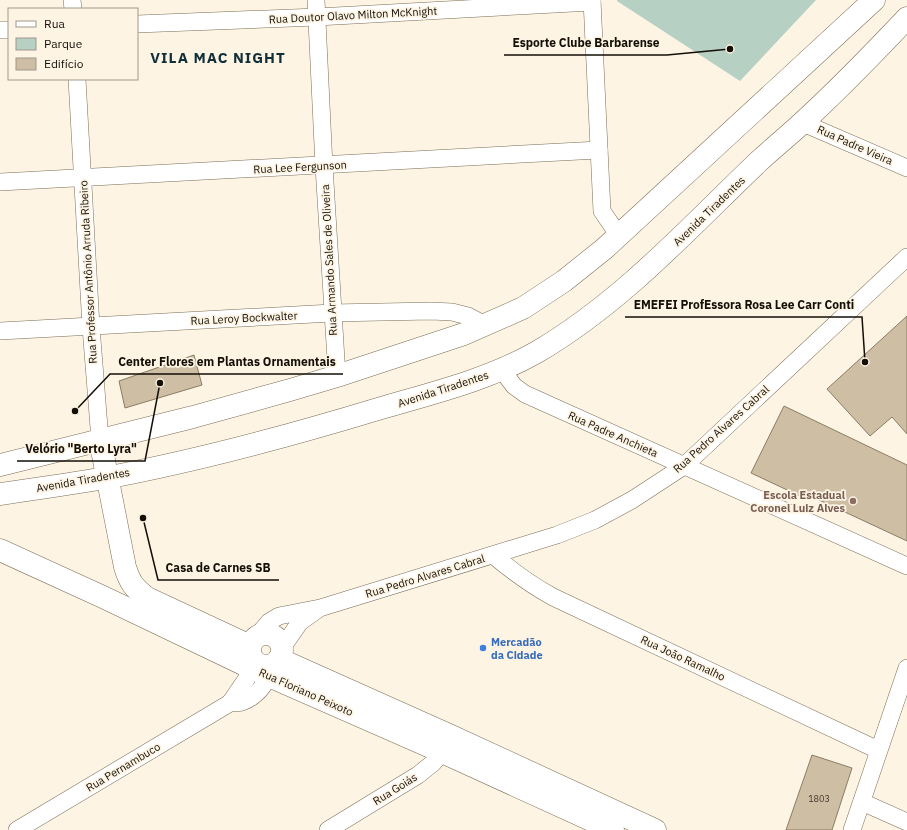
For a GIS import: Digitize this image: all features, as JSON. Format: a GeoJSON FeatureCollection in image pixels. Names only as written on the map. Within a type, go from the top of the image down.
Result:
{"type":"FeatureCollection","features":[{"type":"Feature","properties":{"kind":"main road"},"geometry":{"type":"LineString","coordinates":[[0,465],[193,417],[337,376],[464,334],[523,308],[564,281],[619,236],[874,0]]}},
{"type":"Feature","properties":{"kind":"main road","name":"Avenida Tiradentes"},"geometry":{"type":"LineString","coordinates":[[0,494],[106,478],[202,457],[348,418],[480,379],[502,370],[535,353],[568,333],[622,292],[678,241],[760,161],[803,123],[903,29]]}},
{"type":"Feature","properties":{"kind":"main road","name":"Rua Professor Antônio Arruda Ribeiro"},"geometry":{"type":"LineString","coordinates":[[100,440],[106,478],[129,581]]}},
{"type":"Feature","properties":{"kind":"main road","name":"Rua Floriano Peixoto"},"geometry":{"type":"LineString","coordinates":[[0,550],[104,598],[251,651],[277,662],[445,743],[613,830]]}},
{"type":"Feature","properties":{"kind":"main road"},"geometry":{"type":"LineString","coordinates":[[104,598],[129,581]]}},
{"type":"Feature","properties":{"kind":"main road","name":"Rua Floriano Peixoto"},"geometry":{"type":"LineString","coordinates":[[129,581],[147,598],[251,651]]}},
{"type":"Feature","properties":{"kind":"main road"},"geometry":{"type":"LineString","coordinates":[[251,651],[262,634],[273,635],[278,638],[277,662]]}},
{"type":"Feature","properties":{"kind":"main road","name":"Rua Floriano Peixoto"},"geometry":{"type":"LineString","coordinates":[[445,743],[655,830]]}},
{"type":"Feature","properties":{"kind":"street"},"geometry":{"type":"LineString","coordinates":[[592,1],[602,211],[619,236]]}},
{"type":"Feature","properties":{"kind":"street","name":"Rua Doutor Olavo Milton McKnight"},"geometry":{"type":"LineString","coordinates":[[138,24],[316,8],[592,1]]}},
{"type":"Feature","properties":{"kind":"street","name":"Rua Armando Sales de Oliveira"},"geometry":{"type":"LineString","coordinates":[[316,8],[332,313],[337,376]]}},
{"type":"Feature","properties":{"kind":"street","name":"Rua Professor Antônio Arruda Ribeiro"},"geometry":{"type":"LineString","coordinates":[[77,80],[91,327],[100,440]]}},
{"type":"Feature","properties":{"kind":"street","name":"Rua Padre Vieira"},"geometry":{"type":"LineString","coordinates":[[803,123],[907,168]]}},
{"type":"Feature","properties":{"kind":"street","name":"Rua Lee Fergunson"},"geometry":{"type":"LineString","coordinates":[[0,182],[324,166],[600,150]]}},
{"type":"Feature","properties":{"kind":"street","name":"Rua Pedro Alvares Cabral"},"geometry":{"type":"LineString","coordinates":[[251,651],[269,622],[279,616],[320,608],[557,535],[595,520],[632,500],[684,466],[907,257]]}},
{"type":"Feature","properties":{"kind":"street","name":"Rua Leroy Bockwalter"},"geometry":{"type":"LineString","coordinates":[[0,331],[332,313],[431,311],[452,312],[468,316],[485,325]]}},
{"type":"Feature","properties":{"kind":"street","name":"Rua Padre Anchieta"},"geometry":{"type":"LineString","coordinates":[[502,370],[514,386],[525,394],[907,566]]}},
{"type":"Feature","properties":{"kind":"street","name":"Rua João Ramalho"},"geometry":{"type":"LineString","coordinates":[[493,555],[520,577],[553,597],[878,750]]}},
{"type":"Feature","properties":{"kind":"street","name":"Rua Pedro Alvares Cabral"},"geometry":{"type":"LineString","coordinates":[[277,662],[300,622],[320,608]]}},
{"type":"Feature","properties":{"kind":"street","name":"Rua Pernambuco"},"geometry":{"type":"LineString","coordinates":[[17,830],[230,703],[247,678],[251,651]]}},
{"type":"Feature","properties":{"kind":"street","name":"Rua Pernambuco"},"geometry":{"type":"LineString","coordinates":[[230,703],[242,702],[261,690],[277,662]]}},
{"type":"Feature","properties":{"kind":"street"},"geometry":{"type":"LineString","coordinates":[[852,830],[878,750],[903,695],[907,668]]}},
{"type":"Feature","properties":{"kind":"street","name":"Rua Goiás"},"geometry":{"type":"LineString","coordinates":[[328,830],[418,775],[433,763],[445,743]]}},
{"type":"Feature","properties":{"kind":"street"},"geometry":{"type":"LineString","coordinates":[[862,802],[907,822]]}},
{"type":"Feature","properties":{"kind":"green space"},"geometry":{"type":"Polygon","coordinates":[[[617,0],[816,0],[740,81],[617,0]]]}},
{"type":"Feature","properties":{"kind":"building"},"geometry":{"type":"Polygon","coordinates":[[[907,316],[907,434],[892,417],[870,436],[827,389],[907,316]]]}},
{"type":"Feature","properties":{"kind":"building"},"geometry":{"type":"Polygon","coordinates":[[[194,355],[202,385],[125,408],[119,381],[194,355]]]}},
{"type":"Feature","properties":{"kind":"building","name":"Escola Estadual Coronel Luiz Alves"},"geometry":{"type":"Polygon","coordinates":[[[784,406],[907,465],[907,541],[802,492],[800,496],[751,473],[784,406]]]}},
{"type":"Feature","properties":{"kind":"building"},"geometry":{"type":"Polygon","coordinates":[[[812,755],[852,768],[832,830],[786,830],[812,755]]]}},
{"type":"Feature","properties":{"kind":"place","name":"Esporte Clube Barbarense"},"geometry":{"type":"Point","coordinates":[730,49]}},
{"type":"Feature","properties":{"kind":"place","name":"EMEFEI ProfEssora Rosa Lee Carr Conti"},"geometry":{"type":"Point","coordinates":[865,362]}},
{"type":"Feature","properties":{"kind":"place","name":"Velório \"Berto Lyra\""},"geometry":{"type":"Point","coordinates":[160,383]}},
{"type":"Feature","properties":{"kind":"place","name":"Center Flores em Plantas Ornamentais"},"geometry":{"type":"Point","coordinates":[75,411]}},
{"type":"Feature","properties":{"kind":"place","name":"Escola Estadual Coronel Luiz Alves"},"geometry":{"type":"Point","coordinates":[853,501]}},
{"type":"Feature","properties":{"kind":"place","name":"Casa de Carnes SB"},"geometry":{"type":"Point","coordinates":[143,518]}},
{"type":"Feature","properties":{"kind":"place","name":"Mercadão da Cidade"},"geometry":{"type":"Point","coordinates":[483,648]}},
{"type":"Feature","properties":{"kind":"district","name":"VILA MAC NIGHT"},"geometry":{"type":"Point","coordinates":[218,58]}}]}
